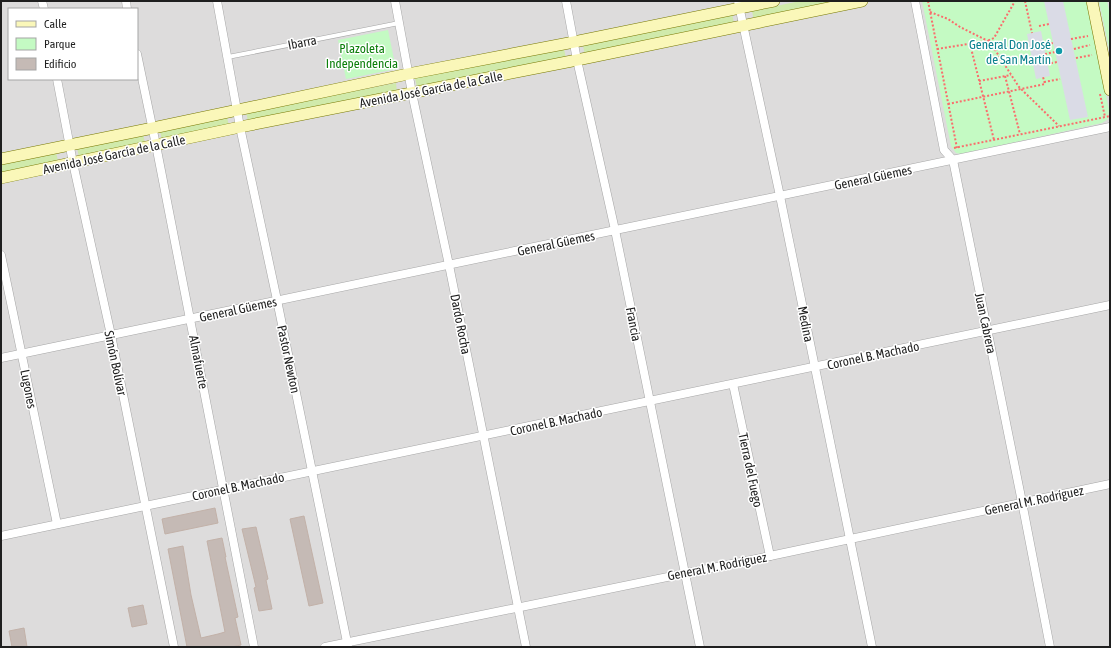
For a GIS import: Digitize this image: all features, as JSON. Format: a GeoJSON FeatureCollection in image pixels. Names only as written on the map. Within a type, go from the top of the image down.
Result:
{"type":"FeatureCollection","features":[{"type":"Feature","properties":{"kind":"main road","name":"Avenida José García de la Calle"},"geometry":{"type":"LineString","coordinates":[[1,159],[408,74],[574,42],[739,4],[774,1]]}},
{"type":"Feature","properties":{"kind":"main road","name":"Avenida José García de la Calle"},"geometry":{"type":"LineString","coordinates":[[1,178],[240,127],[577,60],[862,1]]}},
{"type":"Feature","properties":{"kind":"main road"},"geometry":{"type":"LineString","coordinates":[[1092,1],[1110,90]]}},
{"type":"Feature","properties":{"kind":"street","name":"Pastor Newton"},"geometry":{"type":"LineString","coordinates":[[216,1],[228,57],[240,127],[278,300],[348,645]]}},
{"type":"Feature","properties":{"kind":"street","name":"Dardo Rocha"},"geometry":{"type":"LineString","coordinates":[[395,1],[408,74],[449,265],[526,647]]}},
{"type":"Feature","properties":{"kind":"street","name":"Francia"},"geometry":{"type":"LineString","coordinates":[[566,1],[577,60],[615,230],[700,647]]}},
{"type":"Feature","properties":{"kind":"street"},"geometry":{"type":"LineString","coordinates":[[915,1],[944,150],[956,160]]}},
{"type":"Feature","properties":{"kind":"street","name":"Medina"},"geometry":{"type":"LineString","coordinates":[[739,4],[780,196],[872,647]]}},
{"type":"Feature","properties":{"kind":"street","name":"Almafuerte"},"geometry":{"type":"LineString","coordinates":[[138,59],[153,128],[254,647]]}},
{"type":"Feature","properties":{"kind":"street","name":"Simón Bolívar"},"geometry":{"type":"LineString","coordinates":[[57,80],[111,335],[174,647]]}},
{"type":"Feature","properties":{"kind":"street","name":"General Güemes"},"geometry":{"type":"LineString","coordinates":[[1,358],[1110,127]]}},
{"type":"Feature","properties":{"kind":"street","name":"Juan Cabrera"},"geometry":{"type":"LineString","coordinates":[[956,160],[987,331],[1050,647]]}},
{"type":"Feature","properties":{"kind":"street","name":"Lugones"},"geometry":{"type":"LineString","coordinates":[[1,254],[57,524]]}},
{"type":"Feature","properties":{"kind":"street","name":"Coronel B. Machado"},"geometry":{"type":"LineString","coordinates":[[1,536],[1110,305]]}},
{"type":"Feature","properties":{"kind":"street","name":"Tierra del Fuego"},"geometry":{"type":"LineString","coordinates":[[733,384],[770,556]]}},
{"type":"Feature","properties":{"kind":"street","name":"General M. Rodríguez"},"geometry":{"type":"LineString","coordinates":[[324,647],[348,645],[518,607],[684,572],[770,556],[1110,484]]}},
{"type":"Feature","properties":{"kind":"lane","name":"Ibarra"},"geometry":{"type":"LineString","coordinates":[[228,57],[399,23]]}},
{"type":"Feature","properties":{"kind":"path"},"geometry":{"type":"LineString","coordinates":[[928,1],[957,147],[956,160]]}},
{"type":"Feature","properties":{"kind":"path"},"geometry":{"type":"LineString","coordinates":[[938,49],[988,41],[994,38],[1015,1]]}},
{"type":"Feature","properties":{"kind":"path"},"geometry":{"type":"LineString","coordinates":[[1025,1],[1032,33]]}},
{"type":"Feature","properties":{"kind":"path"},"geometry":{"type":"LineString","coordinates":[[930,12],[948,19],[960,27],[990,42],[1021,89],[1059,126]]}},
{"type":"Feature","properties":{"kind":"path"},"geometry":{"type":"LineString","coordinates":[[1039,26],[1049,24]]}},
{"type":"Feature","properties":{"kind":"path"},"geometry":{"type":"LineString","coordinates":[[1072,39],[1088,36]]}},
{"type":"Feature","properties":{"kind":"path"},"geometry":{"type":"LineString","coordinates":[[1043,44],[1053,43]]}},
{"type":"Feature","properties":{"kind":"path"},"geometry":{"type":"LineString","coordinates":[[970,44],[994,140]]}},
{"type":"Feature","properties":{"kind":"path"},"geometry":{"type":"LineString","coordinates":[[1074,49],[1090,46]]}},
{"type":"Feature","properties":{"kind":"path"},"geometry":{"type":"LineString","coordinates":[[1045,54],[1055,52]]}},
{"type":"Feature","properties":{"kind":"path"},"geometry":{"type":"LineString","coordinates":[[1076,58],[1092,55]]}},
{"type":"Feature","properties":{"kind":"path"},"geometry":{"type":"LineString","coordinates":[[1047,64],[1057,62]]}},
{"type":"Feature","properties":{"kind":"path"},"geometry":{"type":"LineString","coordinates":[[979,81],[1011,75]]}},
{"type":"Feature","properties":{"kind":"path"},"geometry":{"type":"LineString","coordinates":[[1005,76],[1020,134]]}},
{"type":"Feature","properties":{"kind":"path"},"geometry":{"type":"LineString","coordinates":[[1043,77],[1044,82]]}},
{"type":"Feature","properties":{"kind":"path"},"geometry":{"type":"LineString","coordinates":[[948,104],[1045,84],[1044,82],[1060,79]]}},
{"type":"Feature","properties":{"kind":"path"},"geometry":{"type":"LineString","coordinates":[[944,150],[1110,116]]}},
{"type":"Feature","properties":{"kind":"shaded area"},"geometry":{"type":"Polygon","coordinates":[[[1,1],[1110,1],[1110,647],[1,647],[1,1]]]}},
{"type":"Feature","properties":{"kind":"shaded area"},"geometry":{"type":"Polygon","coordinates":[[[1044,1],[1063,1],[1088,117],[1070,120],[1044,1]]]}},
{"type":"Feature","properties":{"kind":"shaded area"},"geometry":{"type":"Polygon","coordinates":[[[1041,31],[1050,76],[1036,79],[1027,34],[1041,31]]]}},
{"type":"Feature","properties":{"kind":"green space"},"geometry":{"type":"Polygon","coordinates":[[[800,1],[845,1],[754,21],[752,11],[800,1]]]}},
{"type":"Feature","properties":{"kind":"green space"},"geometry":{"type":"Polygon","coordinates":[[[922,1],[1087,1],[1109,110],[1108,119],[1102,123],[961,154],[956,153],[951,146],[922,1]]]}},
{"type":"Feature","properties":{"kind":"green space"},"geometry":{"type":"Polygon","coordinates":[[[1099,1],[1107,1],[1110,15],[1110,54],[1099,1]]]}},
{"type":"Feature","properties":{"kind":"green space"},"geometry":{"type":"Polygon","coordinates":[[[732,14],[734,23],[585,55],[583,46],[732,14]]]}},
{"type":"Feature","properties":{"kind":"green space","name":"Plazoleta Independencia"},"geometry":{"type":"Polygon","coordinates":[[[388,30],[396,69],[346,79],[338,40],[388,30]]]}},
{"type":"Feature","properties":{"kind":"green space"},"geometry":{"type":"Polygon","coordinates":[[[564,49],[566,58],[417,87],[415,78],[564,49]]]}},
{"type":"Feature","properties":{"kind":"green space"},"geometry":{"type":"Polygon","coordinates":[[[396,83],[397,92],[248,121],[246,112],[396,83]]]}},
{"type":"Feature","properties":{"kind":"green space"},"geometry":{"type":"Polygon","coordinates":[[[227,117],[229,126],[162,140],[160,131],[227,117]]]}},
{"type":"Feature","properties":{"kind":"green space"},"geometry":{"type":"Polygon","coordinates":[[[143,134],[145,143],[79,157],[77,148],[143,134]]]}},
{"type":"Feature","properties":{"kind":"green space"},"geometry":{"type":"Polygon","coordinates":[[[56,152],[58,161],[1,173],[1,164],[56,152]]]}},
{"type":"Feature","properties":{"kind":"building"},"geometry":{"type":"Polygon","coordinates":[[[215,508],[218,523],[165,534],[162,519],[215,508]]]}},
{"type":"Feature","properties":{"kind":"building"},"geometry":{"type":"Polygon","coordinates":[[[304,516],[323,603],[309,606],[290,519],[304,516]]]}},
{"type":"Feature","properties":{"kind":"building"},"geometry":{"type":"Polygon","coordinates":[[[256,527],[268,579],[266,580],[272,609],[259,611],[254,588],[256,587],[242,529],[256,527]]]}},
{"type":"Feature","properties":{"kind":"building"},"geometry":{"type":"Polygon","coordinates":[[[222,538],[238,617],[235,618],[241,645],[232,647],[187,647],[168,549],[183,546],[191,595],[201,638],[225,632],[207,541],[222,538]]]}},
{"type":"Feature","properties":{"kind":"building"},"geometry":{"type":"Polygon","coordinates":[[[143,605],[147,624],[132,627],[128,608],[143,605]]]}},
{"type":"Feature","properties":{"kind":"building"},"geometry":{"type":"Polygon","coordinates":[[[24,628],[27,647],[12,647],[9,631],[24,628]]]}},
{"type":"Feature","properties":{"kind":"place","name":"General Don José de San Martín"},"geometry":{"type":"Point","coordinates":[1059,51]}}]}
